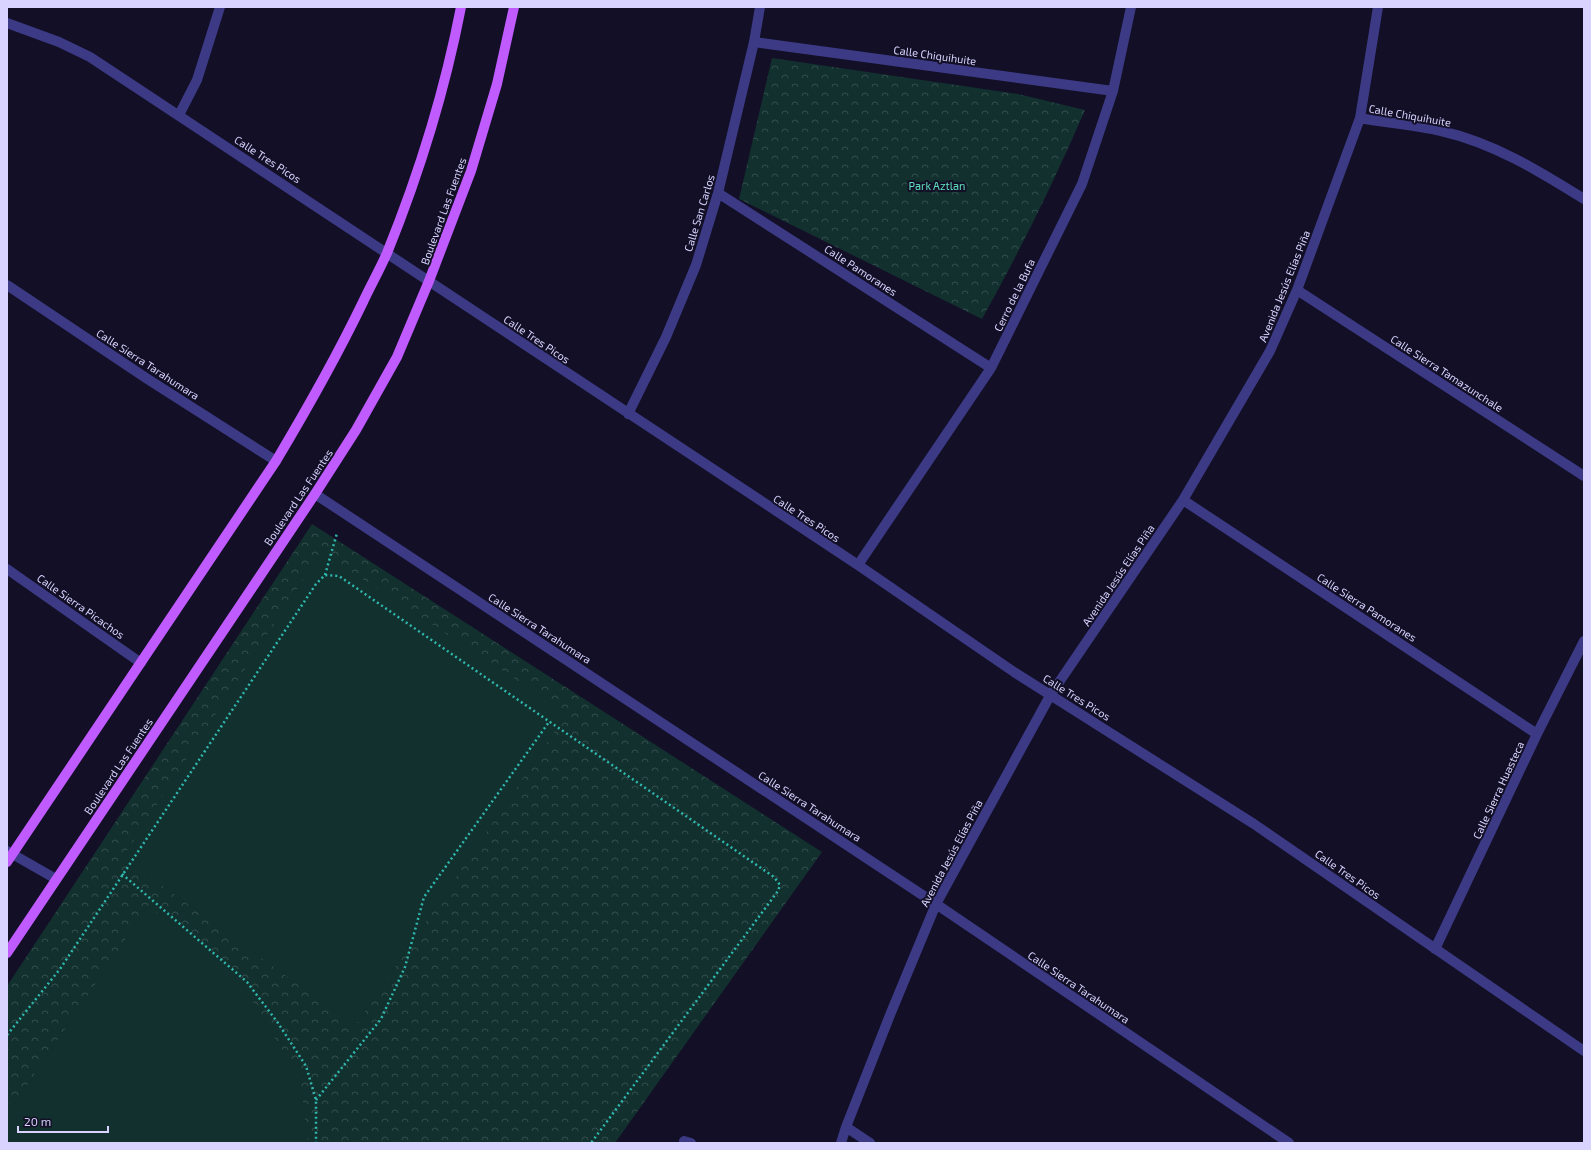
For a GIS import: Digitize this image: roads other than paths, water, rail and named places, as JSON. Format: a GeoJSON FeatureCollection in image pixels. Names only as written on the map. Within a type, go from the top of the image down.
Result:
{"type":"FeatureCollection","features":[{"type":"Feature","properties":{"kind":"main road"},"geometry":{"type":"LineString","coordinates":[[9,856],[141,663],[276,461],[345,338],[387,253],[424,152],[456,37],[461,7]]}},
{"type":"Feature","properties":{"kind":"main road","name":"Boulevard Las Fuentes"},"geometry":{"type":"LineString","coordinates":[[7,953],[315,494],[356,430],[397,357],[429,281],[471,171],[497,84],[514,7]]}},
{"type":"Feature","properties":{"kind":"street"},"geometry":{"type":"LineString","coordinates":[[179,115],[197,80],[220,7]]}},
{"type":"Feature","properties":{"kind":"street","name":"Calle San Carlos"},"geometry":{"type":"LineString","coordinates":[[628,414],[666,337],[696,265],[718,193],[754,42],[760,7]]}},
{"type":"Feature","properties":{"kind":"street","name":"Cerro de la Bufa"},"geometry":{"type":"LineString","coordinates":[[858,566],[991,368],[1082,184],[1113,91],[1131,7]]}},
{"type":"Feature","properties":{"kind":"street","name":"Avenida Jesús Elías Piña"},"geometry":{"type":"LineString","coordinates":[[841,1143],[890,1015],[936,904],[1051,694],[1183,500],[1270,351],[1297,290],[1360,118],[1378,7]]}},
{"type":"Feature","properties":{"kind":"street","name":"Calle Tres Picos"},"geometry":{"type":"LineString","coordinates":[[7,22],[59,42],[90,56],[858,566],[1014,672],[1051,694],[1254,824],[1584,1051]]}},
{"type":"Feature","properties":{"kind":"street","name":"Calle Chiquihuite"},"geometry":{"type":"LineString","coordinates":[[754,42],[1113,91]]}},
{"type":"Feature","properties":{"kind":"street","name":"Calle Chiquihuite"},"geometry":{"type":"LineString","coordinates":[[1360,118],[1442,131],[1472,141],[1514,157],[1584,200]]}},
{"type":"Feature","properties":{"kind":"street","name":"Calle Pamoranes"},"geometry":{"type":"LineString","coordinates":[[718,193],[991,368]]}},
{"type":"Feature","properties":{"kind":"street","name":"Calle Sierra Tarahumara"},"geometry":{"type":"LineString","coordinates":[[7,284],[146,378],[276,461]]}},
{"type":"Feature","properties":{"kind":"street","name":"Calle Sierra Tamazunchale"},"geometry":{"type":"LineString","coordinates":[[1297,290],[1584,476]]}},
{"type":"Feature","properties":{"kind":"street","name":"Calle Sierra Tarahumara"},"geometry":{"type":"LineString","coordinates":[[315,494],[936,904],[1289,1143]]}},
{"type":"Feature","properties":{"kind":"street","name":"Calle Sierra Pamoranes"},"geometry":{"type":"LineString","coordinates":[[1183,500],[1537,734]]}},
{"type":"Feature","properties":{"kind":"street","name":"Calle Sierra Picachos"},"geometry":{"type":"LineString","coordinates":[[7,569],[141,663]]}},
{"type":"Feature","properties":{"kind":"street","name":"Calle Sierra Huasteca"},"geometry":{"type":"LineString","coordinates":[[1435,949],[1537,734],[1584,641]]}},
{"type":"Feature","properties":{"kind":"street"},"geometry":{"type":"LineString","coordinates":[[9,856],[56,880]]}},
{"type":"Feature","properties":{"kind":"street"},"geometry":{"type":"LineString","coordinates":[[846,1127],[870,1143]]}},
{"type":"Feature","properties":{"kind":"park label","name":"Park Aztlan"},"geometry":{"type":"Point","coordinates":[937,185]}}]}
